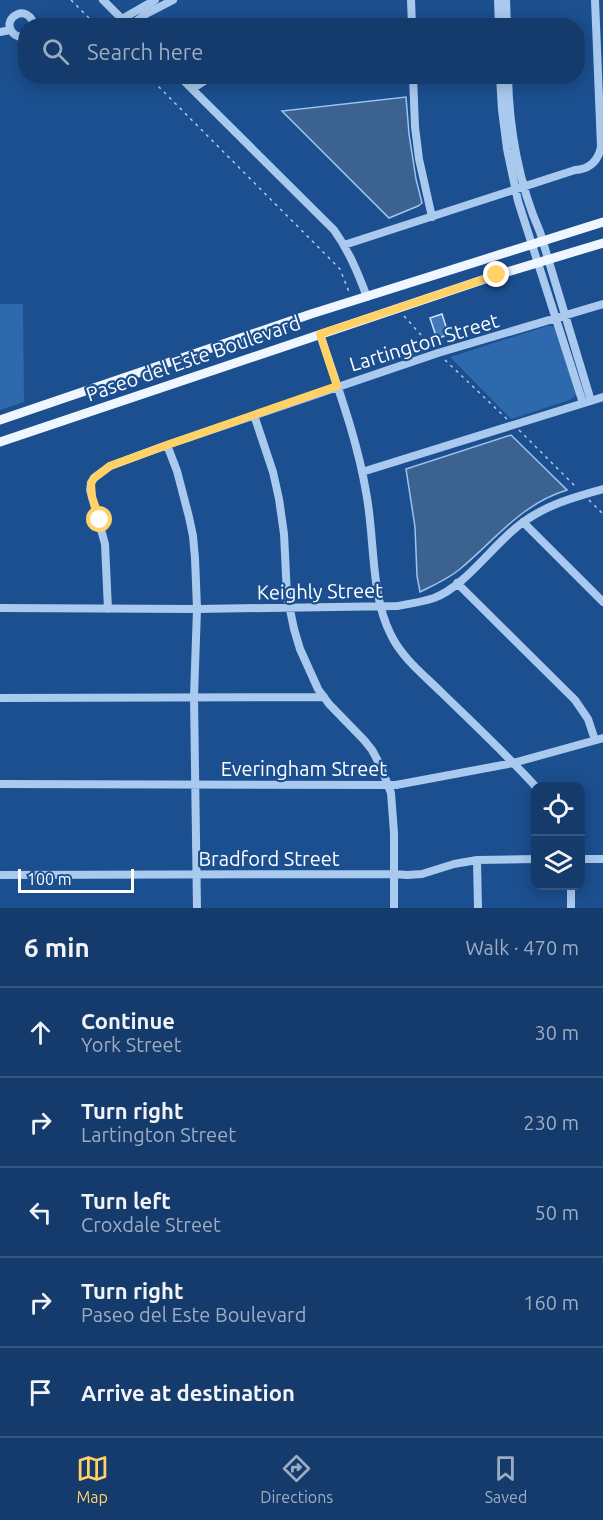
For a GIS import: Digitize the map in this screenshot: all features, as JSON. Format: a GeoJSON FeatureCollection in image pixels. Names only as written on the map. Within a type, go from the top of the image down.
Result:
{"type":"FeatureCollection","features":[{"type":"Feature","properties":{"kind":"main road","name":"Paseo del Este Boulevard"},"geometry":{"type":"LineString","coordinates":[[0,420],[352,301],[603,222]]}},
{"type":"Feature","properties":{"kind":"main road","name":"Paseo del Este Boulevard"},"geometry":{"type":"LineString","coordinates":[[0,442],[320,334],[603,243]]}},
{"type":"Feature","properties":{"kind":"street"},"geometry":{"type":"LineString","coordinates":[[103,0],[122,18]]}},
{"type":"Feature","properties":{"kind":"street"},"geometry":{"type":"LineString","coordinates":[[133,18],[154,0]]}},
{"type":"Feature","properties":{"kind":"street"},"geometry":{"type":"LineString","coordinates":[[138,18],[173,0]]}},
{"type":"Feature","properties":{"kind":"street"},"geometry":{"type":"LineString","coordinates":[[411,0],[412,18]]}},
{"type":"Feature","properties":{"kind":"street"},"geometry":{"type":"LineString","coordinates":[[498,0],[499,18]]}},
{"type":"Feature","properties":{"kind":"street"},"geometry":{"type":"LineString","coordinates":[[506,0],[507,18]]}},
{"type":"Feature","properties":{"kind":"street"},"geometry":{"type":"LineString","coordinates":[[344,245],[590,166],[595,161],[601,147],[595,0]]}},
{"type":"Feature","properties":{"kind":"street"},"geometry":{"type":"LineString","coordinates":[[18,36],[10,30],[11,19],[21,13],[32,18]]}},
{"type":"Feature","properties":{"kind":"street"},"geometry":{"type":"LineString","coordinates":[[0,32],[10,30]]}},
{"type":"Feature","properties":{"kind":"street"},"geometry":{"type":"LineString","coordinates":[[187,84],[334,230],[355,265],[367,297]]}},
{"type":"Feature","properties":{"kind":"street"},"geometry":{"type":"LineString","coordinates":[[192,89],[200,84]]}},
{"type":"Feature","properties":{"kind":"street"},"geometry":{"type":"LineString","coordinates":[[413,84],[419,159],[432,217]]}},
{"type":"Feature","properties":{"kind":"street"},"geometry":{"type":"LineString","coordinates":[[500,84],[501,110],[507,149],[548,260],[587,402]]}},
{"type":"Feature","properties":{"kind":"street"},"geometry":{"type":"LineString","coordinates":[[509,84],[520,188],[531,245],[555,319],[587,402]]}},
{"type":"Feature","properties":{"kind":"street","name":"Lartington Street"},"geometry":{"type":"LineString","coordinates":[[108,609],[105,544],[92,497],[91,483],[110,466],[337,386],[603,304]]}},
{"type":"Feature","properties":{"kind":"street"},"geometry":{"type":"LineString","coordinates":[[320,334],[362,472],[371,520],[375,575],[381,606],[391,636],[408,658],[531,782]]}},
{"type":"Feature","properties":{"kind":"street"},"geometry":{"type":"LineString","coordinates":[[362,472],[603,397]]}},
{"type":"Feature","properties":{"kind":"street"},"geometry":{"type":"LineString","coordinates":[[254,415],[273,472],[279,499],[284,534],[287,595],[300,649],[318,689],[372,750],[388,785],[392,802],[394,908]]}},
{"type":"Feature","properties":{"kind":"street"},"geometry":{"type":"LineString","coordinates":[[167,445],[182,490],[193,536],[197,609],[194,697],[197,908]]}},
{"type":"Feature","properties":{"kind":"street","name":"Keighly Street"},"geometry":{"type":"LineString","coordinates":[[0,608],[197,609],[404,605],[435,597],[457,583],[523,522],[544,508],[603,489]]}},
{"type":"Feature","properties":{"kind":"street"},"geometry":{"type":"LineString","coordinates":[[523,522],[603,602]]}},
{"type":"Feature","properties":{"kind":"street"},"geometry":{"type":"LineString","coordinates":[[457,583],[575,700],[599,739]]}},
{"type":"Feature","properties":{"kind":"street"},"geometry":{"type":"LineString","coordinates":[[0,698],[324,697]]}},
{"type":"Feature","properties":{"kind":"street","name":"Everingham Street"},"geometry":{"type":"LineString","coordinates":[[0,784],[388,785],[413,783],[513,763],[599,739]]}},
{"type":"Feature","properties":{"kind":"street","name":"Bradford Street"},"geometry":{"type":"LineString","coordinates":[[0,875],[423,874],[454,864],[477,860],[531,859]]}},
{"type":"Feature","properties":{"kind":"street"},"geometry":{"type":"LineString","coordinates":[[585,859],[603,859]]}},
{"type":"Feature","properties":{"kind":"street"},"geometry":{"type":"LineString","coordinates":[[477,860],[478,908]]}},
{"type":"Feature","properties":{"kind":"street"},"geometry":{"type":"LineString","coordinates":[[571,890],[571,908]]}},
{"type":"Feature","properties":{"kind":"path"},"geometry":{"type":"LineString","coordinates":[[71,0],[89,18]]}},
{"type":"Feature","properties":{"kind":"path"},"geometry":{"type":"LineString","coordinates":[[156,84],[340,269],[352,301]]}},
{"type":"Feature","properties":{"kind":"path"},"geometry":{"type":"LineString","coordinates":[[401,313],[438,353],[603,514]]}},
{"type":"Feature","properties":{"kind":"shaded area"},"geometry":{"type":"Polygon","coordinates":[[[406,97],[409,134],[422,203],[389,218],[282,111],[406,97]]]}},
{"type":"Feature","properties":{"kind":"shaded area"},"geometry":{"type":"Polygon","coordinates":[[[0,304],[23,304],[24,402],[0,410],[0,304]]]}},
{"type":"Feature","properties":{"kind":"shaded area"},"geometry":{"type":"Polygon","coordinates":[[[547,326],[557,329],[577,394],[570,400],[511,419],[450,357],[547,326]]]}},
{"type":"Feature","properties":{"kind":"shaded area"},"geometry":{"type":"Polygon","coordinates":[[[511,435],[567,490],[536,504],[509,524],[455,573],[420,592],[415,527],[406,469],[511,435]]]}},
{"type":"Feature","properties":{"kind":"building"},"geometry":{"type":"Polygon","coordinates":[[[442,314],[448,333],[437,339],[430,318],[442,314]]]}},
{"type":"Feature","properties":{"kind":"route"},"geometry":{"type":"LineString","coordinates":[[100,520],[90,489],[91,483],[110,466],[337,386],[320,334],[497,275]]}}]}
